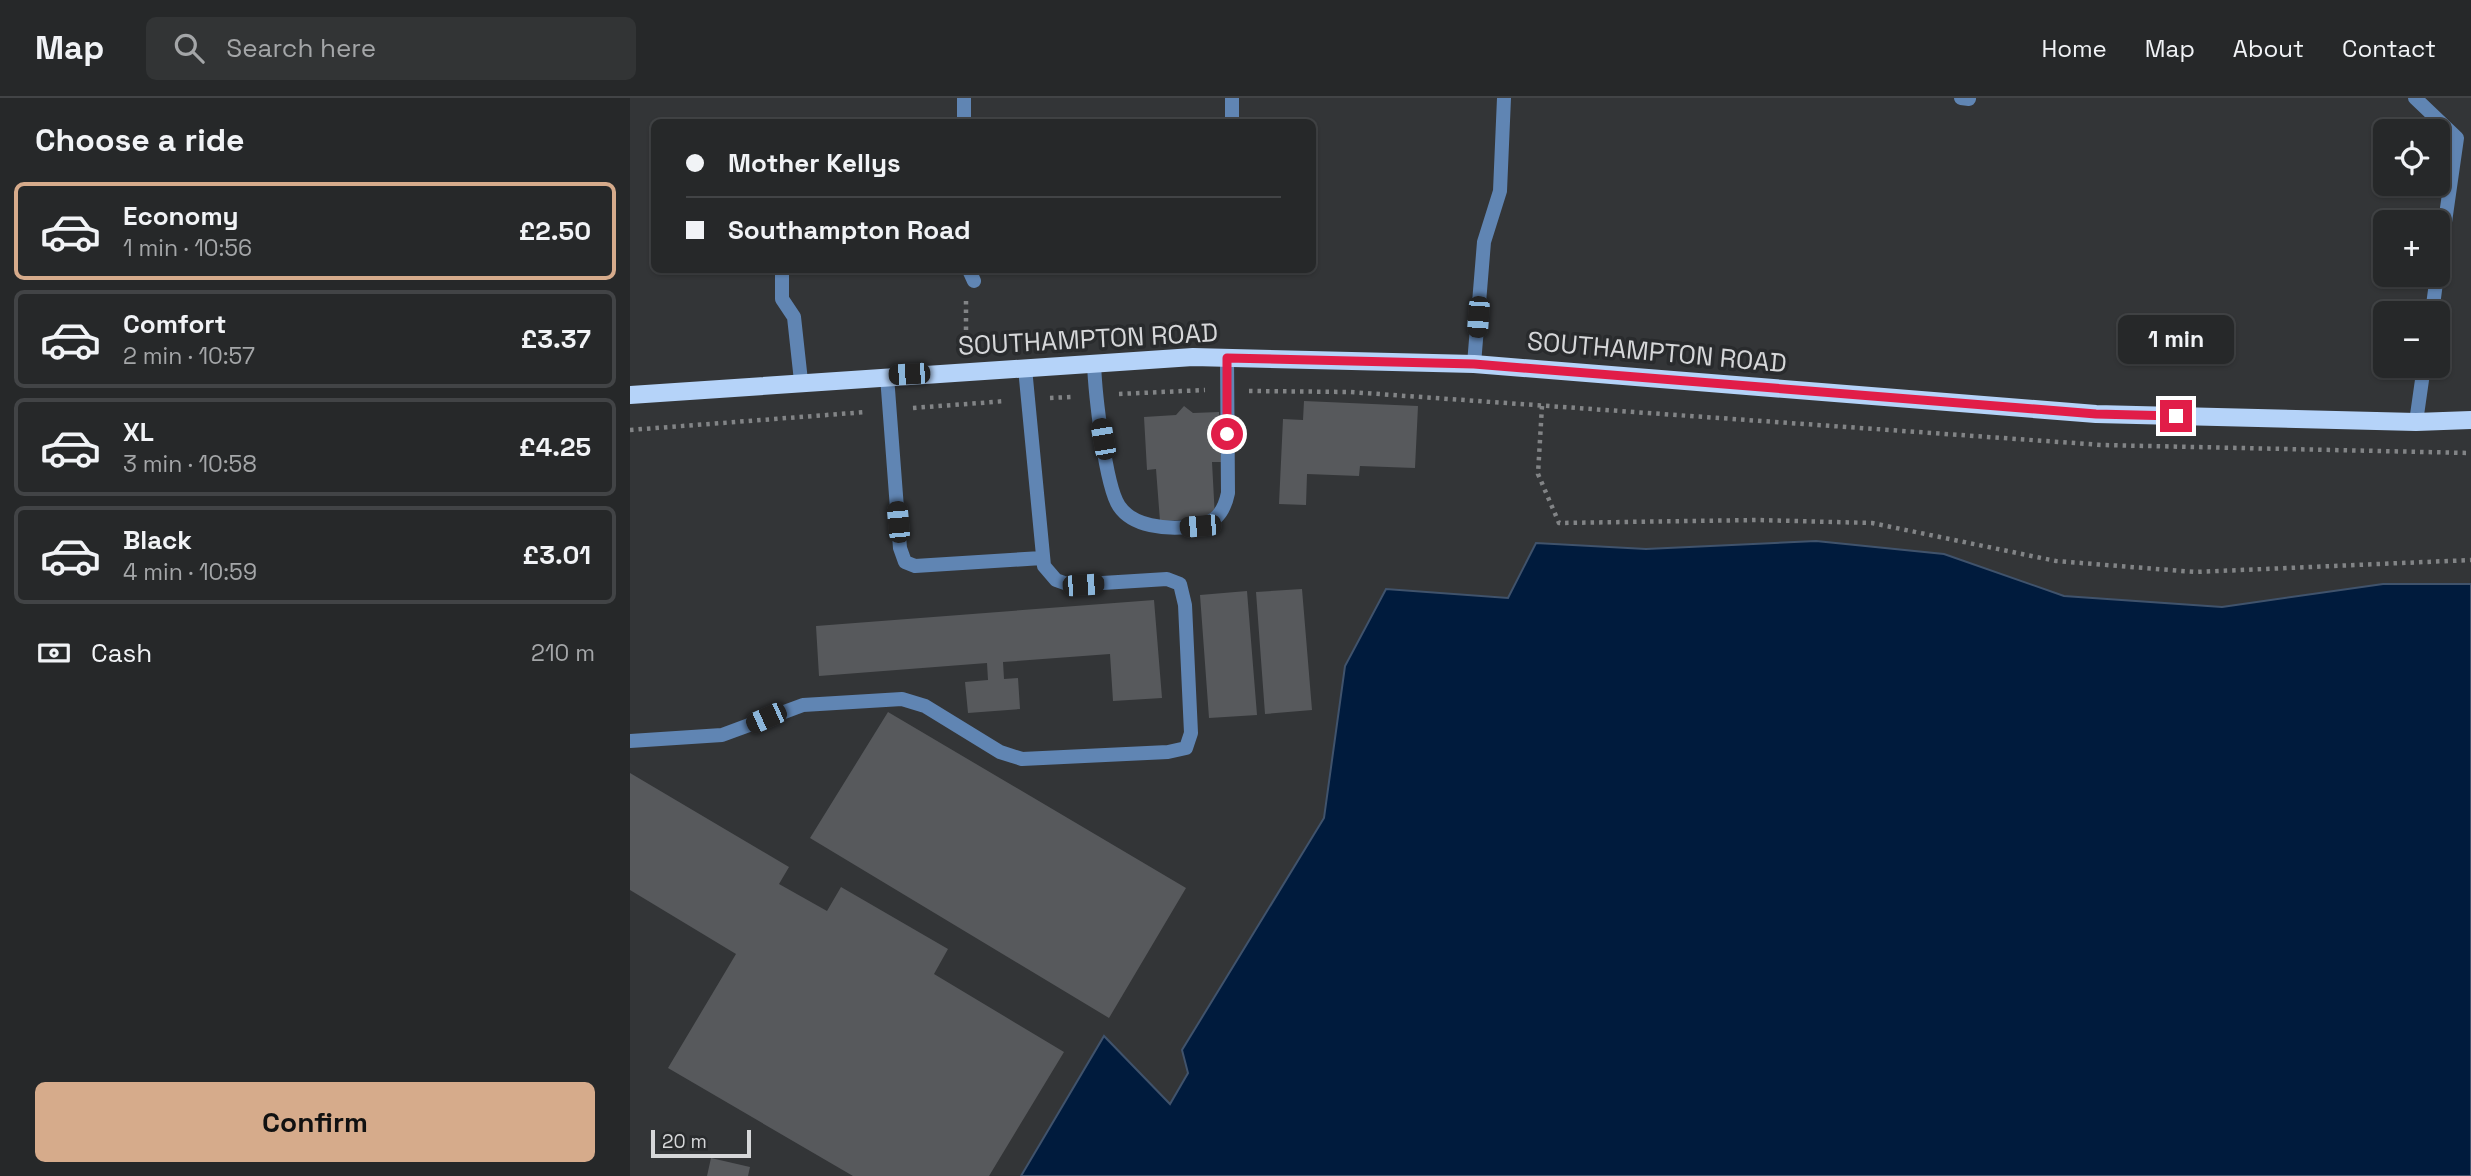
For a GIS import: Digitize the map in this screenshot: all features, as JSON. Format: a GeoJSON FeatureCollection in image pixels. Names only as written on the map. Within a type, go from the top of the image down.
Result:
{"type":"FeatureCollection","features":[{"type":"Feature","properties":{"kind":"main road","name":"SOUTHAMPTON ROAD"},"geometry":{"type":"LineString","coordinates":[[630,395],[801,381],[1193,357],[1474,364],[2096,414],[2416,422],[2471,420]]}},
{"type":"Feature","properties":{"kind":"street"},"geometry":{"type":"LineString","coordinates":[[964,98],[964,119]]}},
{"type":"Feature","properties":{"kind":"street"},"geometry":{"type":"LineString","coordinates":[[1232,98],[1232,119]]}},
{"type":"Feature","properties":{"kind":"street"},"geometry":{"type":"LineString","coordinates":[[1474,364],[1484,242],[1500,191],[1504,98]]}},
{"type":"Feature","properties":{"kind":"street"},"geometry":{"type":"LineString","coordinates":[[2415,98],[2457,138],[2446,210]]}},
{"type":"Feature","properties":{"kind":"street"},"geometry":{"type":"LineString","coordinates":[[782,273],[782,299],[794,317],[801,381]]}},
{"type":"Feature","properties":{"kind":"street"},"geometry":{"type":"LineString","coordinates":[[1094,363],[1109,471],[1118,505],[1130,516],[1151,525],[1174,528],[1200,526],[1216,520],[1224,509],[1228,493],[1227,358]]}},
{"type":"Feature","properties":{"kind":"street"},"geometry":{"type":"LineString","coordinates":[[630,741],[722,735],[803,705],[902,699],[925,706],[1000,752],[1023,759],[1168,752],[1186,748],[1191,733],[1185,605],[1181,584],[1167,579],[1070,585],[1056,580],[1042,558],[1025,368]]}},
{"type":"Feature","properties":{"kind":"street"},"geometry":{"type":"LineString","coordinates":[[887,376],[900,548],[905,562],[915,566],[1042,558]]}},
{"type":"Feature","properties":{"kind":"street"},"geometry":{"type":"LineString","coordinates":[[2416,422],[2422,378]]}},
{"type":"Feature","properties":{"kind":"path"},"geometry":{"type":"LineString","coordinates":[[972,275],[965,305],[974,370]]}},
{"type":"Feature","properties":{"kind":"path"},"geometry":{"type":"LineString","coordinates":[[1542,406],[1538,474],[1559,523],[1756,520],[1872,523],[2056,561],[2195,572],[2471,560]]}},
{"type":"Feature","properties":{"kind":"water"},"geometry":{"type":"Polygon","coordinates":[[[1816,541],[1944,554],[2064,596],[2222,607],[2383,584],[2471,584],[2471,1176],[1021,1176],[1104,1036],[1170,1104],[1188,1073],[1182,1050],[1324,818],[1345,666],[1386,589],[1508,598],[1536,543],[1646,549],[1816,541]]]}},
{"type":"Feature","properties":{"kind":"building"},"geometry":{"type":"Polygon","coordinates":[[[1304,401],[1418,406],[1415,468],[1360,466],[1359,476],[1307,474],[1306,505],[1279,504],[1283,419],[1303,420],[1304,401]]]}},
{"type":"Feature","properties":{"kind":"building"},"geometry":{"type":"Polygon","coordinates":[[[1184,406],[1193,413],[1219,412],[1221,462],[1212,462],[1215,518],[1160,521],[1156,469],[1147,470],[1144,417],[1176,415],[1184,406]]]}},
{"type":"Feature","properties":{"kind":"building"},"geometry":{"type":"Polygon","coordinates":[[[1302,589],[1312,710],[1265,714],[1256,592],[1302,589]]]}},
{"type":"Feature","properties":{"kind":"building"},"geometry":{"type":"Polygon","coordinates":[[[1247,591],[1257,715],[1209,718],[1200,595],[1247,591]]]}},
{"type":"Feature","properties":{"kind":"building"},"geometry":{"type":"Polygon","coordinates":[[[1154,600],[1162,698],[1113,701],[1110,654],[1003,662],[1004,679],[1018,678],[1020,709],[968,713],[965,682],[988,680],[987,663],[819,676],[816,626],[1154,600]]]}},
{"type":"Feature","properties":{"kind":"building"},"geometry":{"type":"Polygon","coordinates":[[[888,712],[1186,888],[1109,1018],[810,838],[888,712]]]}},
{"type":"Feature","properties":{"kind":"building"},"geometry":{"type":"Polygon","coordinates":[[[630,773],[789,867],[779,884],[827,911],[841,887],[948,949],[934,974],[1064,1052],[989,1176],[853,1176],[668,1068],[736,954],[630,890],[630,773]]]}},
{"type":"Feature","properties":{"kind":"building"},"geometry":{"type":"Polygon","coordinates":[[[711,1158],[750,1167],[748,1176],[707,1176],[711,1158]]]}},
{"type":"Feature","properties":{"kind":"route"},"geometry":{"type":"LineString","coordinates":[[1227,434],[1227,358],[1474,364],[2096,414],[2176,416]]}}]}
